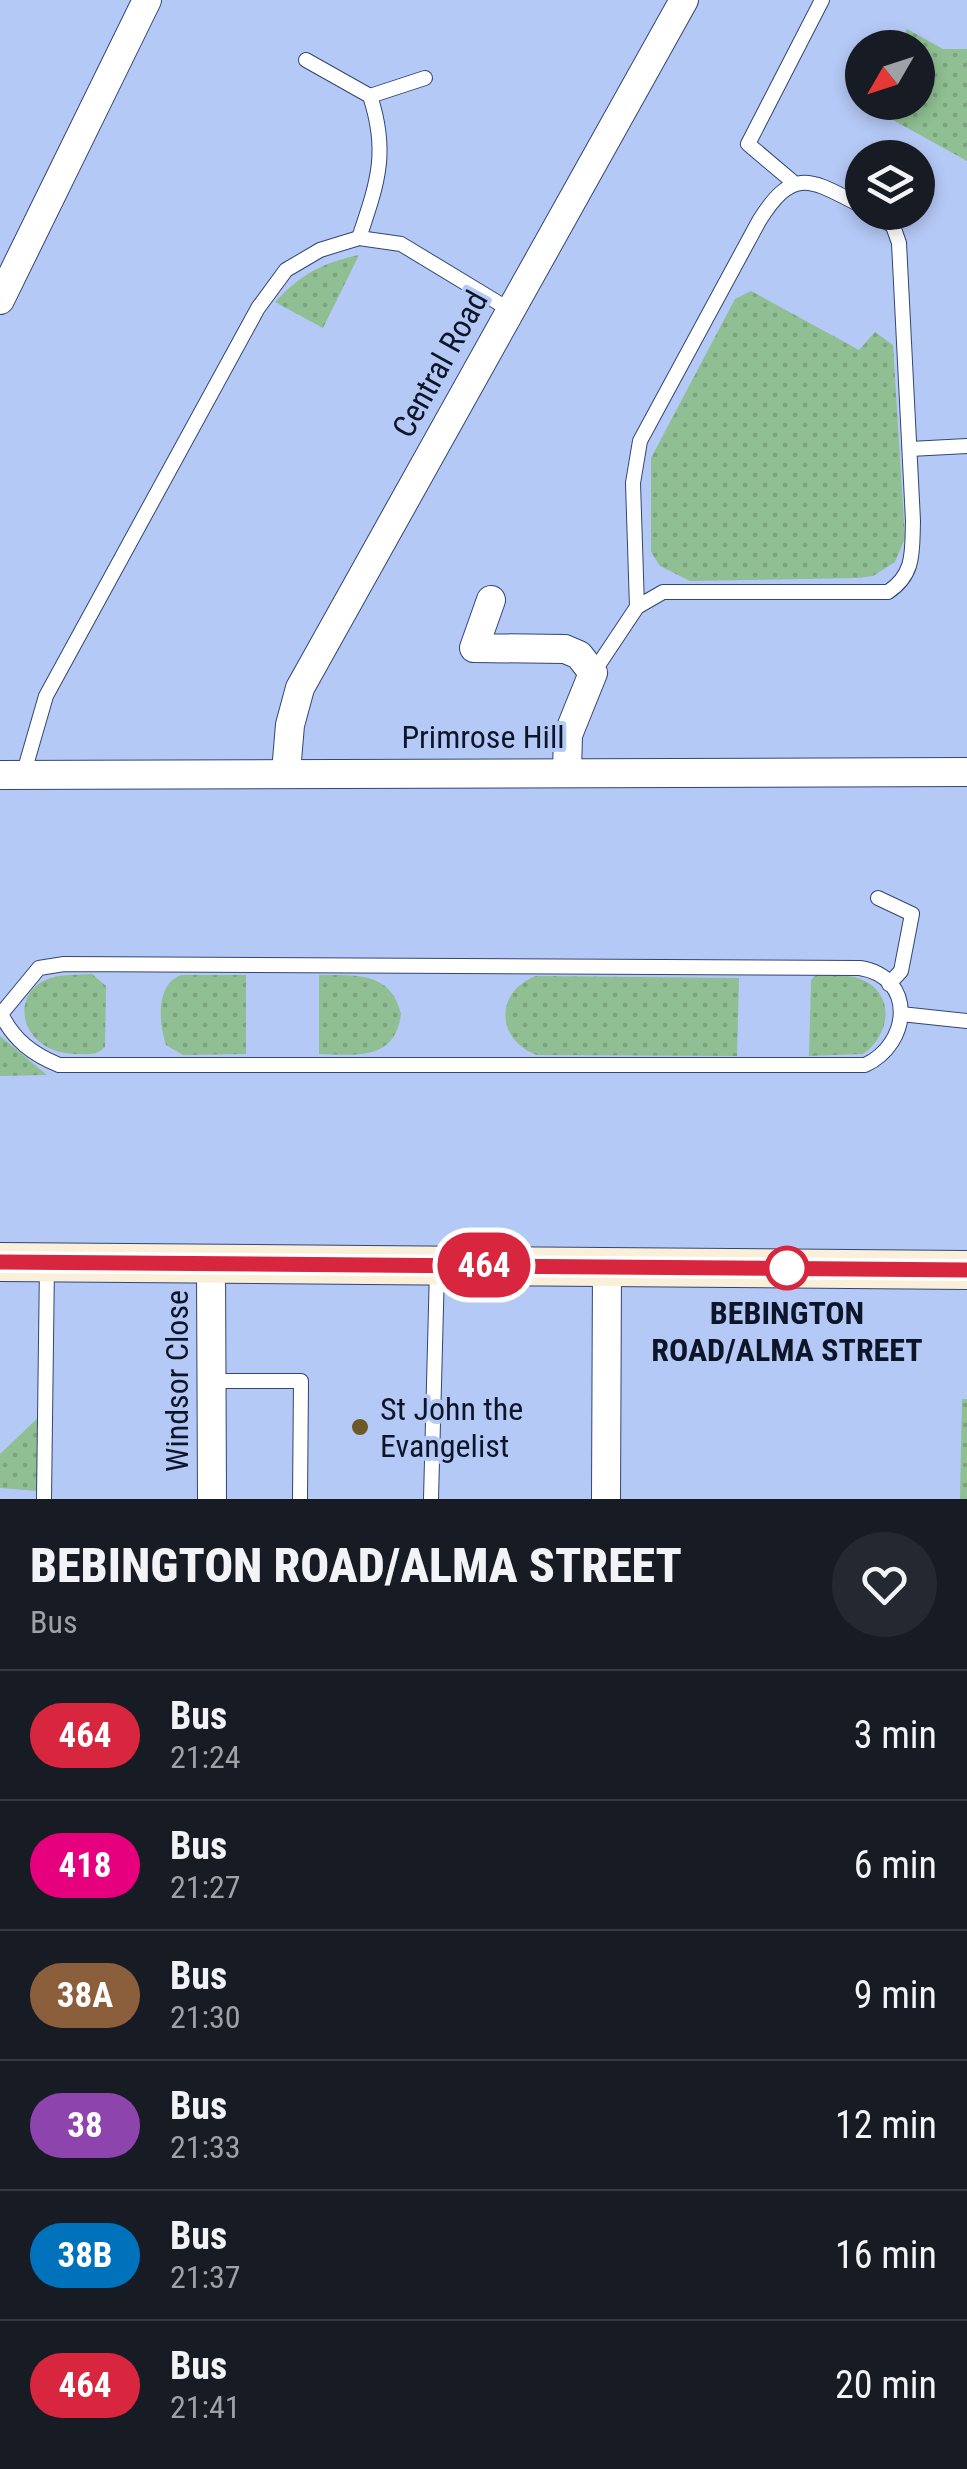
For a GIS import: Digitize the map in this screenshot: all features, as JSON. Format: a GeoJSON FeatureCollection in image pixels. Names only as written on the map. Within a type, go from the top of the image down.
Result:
{"type":"FeatureCollection","features":[{"type":"Feature","properties":{"kind":"main road"},"geometry":{"type":"LineString","coordinates":[[0,1262],[967,1270]]}},
{"type":"Feature","properties":{"kind":"street"},"geometry":{"type":"LineString","coordinates":[[0,300],[147,0]]}},
{"type":"Feature","properties":{"kind":"street","name":"Central Road"},"geometry":{"type":"LineString","coordinates":[[286,772],[290,725],[300,688],[684,0]]}},
{"type":"Feature","properties":{"kind":"street"},"geometry":{"type":"LineString","coordinates":[[491,600],[474,648],[565,649],[579,655],[593,673],[568,735],[567,772]]}},
{"type":"Feature","properties":{"kind":"street","name":"Primrose Hill"},"geometry":{"type":"LineString","coordinates":[[12,774],[967,772]]}},
{"type":"Feature","properties":{"kind":"street","name":"Windsor Close"},"geometry":{"type":"LineString","coordinates":[[211,1264],[212,1499]]}},
{"type":"Feature","properties":{"kind":"street"},"geometry":{"type":"LineString","coordinates":[[606,1499],[607,1266]]}},
{"type":"Feature","properties":{"kind":"lane"},"geometry":{"type":"LineString","coordinates":[[793,182],[748,144],[822,0]]}},
{"type":"Feature","properties":{"kind":"lane"},"geometry":{"type":"LineString","coordinates":[[306,60],[370,96],[381,129],[382,156],[359,238]]}},
{"type":"Feature","properties":{"kind":"lane"},"geometry":{"type":"LineString","coordinates":[[370,96],[425,78]]}},
{"type":"Feature","properties":{"kind":"lane"},"geometry":{"type":"LineString","coordinates":[[637,608],[633,484],[640,442],[778,190],[793,182],[815,182],[845,197]]}},
{"type":"Feature","properties":{"kind":"lane"},"geometry":{"type":"LineString","coordinates":[[593,673],[637,608],[663,592],[888,592],[902,582],[911,567],[910,449],[899,243],[894,230]]}},
{"type":"Feature","properties":{"kind":"lane"},"geometry":{"type":"LineString","coordinates":[[12,774],[46,696],[258,308],[286,270],[320,250],[359,238],[401,244],[510,310]]}},
{"type":"Feature","properties":{"kind":"lane"},"geometry":{"type":"LineString","coordinates":[[910,449],[967,446]]}},
{"type":"Feature","properties":{"kind":"lane"},"geometry":{"type":"LineString","coordinates":[[878,898],[912,914],[901,970],[889,984]]}},
{"type":"Feature","properties":{"kind":"lane"},"geometry":{"type":"LineString","coordinates":[[64,964],[860,968],[889,984],[901,1014],[891,1048],[865,1065],[59,1065],[38,1057],[12,1035],[0,1014],[39,968],[64,964]]}},
{"type":"Feature","properties":{"kind":"lane"},"geometry":{"type":"LineString","coordinates":[[901,1014],[967,1022]]}},
{"type":"Feature","properties":{"kind":"lane"},"geometry":{"type":"LineString","coordinates":[[44,1499],[47,1262]]}},
{"type":"Feature","properties":{"kind":"lane"},"geometry":{"type":"LineString","coordinates":[[431,1498],[437,1265]]}},
{"type":"Feature","properties":{"kind":"lane"},"geometry":{"type":"LineString","coordinates":[[212,1381],[301,1381],[300,1499]]}},
{"type":"Feature","properties":{"kind":"green space"},"geometry":{"type":"Polygon","coordinates":[[[935,45],[943,49],[967,49],[967,161],[893,120],[935,120],[935,45]]]}},
{"type":"Feature","properties":{"kind":"green space"},"geometry":{"type":"Polygon","coordinates":[[[359,255],[323,328],[275,302],[313,271],[359,255]]]}},
{"type":"Feature","properties":{"kind":"green space"},"geometry":{"type":"Polygon","coordinates":[[[751,291],[859,350],[875,332],[893,345],[905,538],[895,562],[873,576],[690,581],[660,566],[651,552],[651,458],[735,299],[751,291]]]}},
{"type":"Feature","properties":{"kind":"green space"},"geometry":{"type":"Polygon","coordinates":[[[92,974],[106,986],[105,1047],[95,1053],[75,1054],[41,1043],[26,1020],[29,995],[37,985],[51,978],[92,974]]]}},
{"type":"Feature","properties":{"kind":"green space"},"geometry":{"type":"Polygon","coordinates":[[[817,974],[860,979],[882,997],[883,1028],[863,1054],[809,1056],[811,980],[817,974]]]}},
{"type":"Feature","properties":{"kind":"green space"},"geometry":{"type":"Polygon","coordinates":[[[181,975],[246,975],[246,1054],[183,1055],[166,1045],[161,1016],[163,996],[181,975]]]}},
{"type":"Feature","properties":{"kind":"green space"},"geometry":{"type":"Polygon","coordinates":[[[319,975],[370,978],[389,990],[401,1014],[391,1040],[372,1052],[319,1054],[319,975]]]}},
{"type":"Feature","properties":{"kind":"green space"},"geometry":{"type":"Polygon","coordinates":[[[536,976],[739,978],[737,1056],[537,1055],[514,1039],[505,1016],[513,993],[536,976]]]}},
{"type":"Feature","properties":{"kind":"green space"},"geometry":{"type":"Polygon","coordinates":[[[0,1036],[47,1075],[0,1076],[0,1036]]]}},
{"type":"Feature","properties":{"kind":"green space"},"geometry":{"type":"Polygon","coordinates":[[[962,1399],[967,1399],[967,1499],[960,1499],[962,1399]]]}},
{"type":"Feature","properties":{"kind":"green space"},"geometry":{"type":"Polygon","coordinates":[[[40,1416],[38,1491],[0,1488],[0,1454],[40,1416]]]}},
{"type":"Feature","properties":{"kind":"bus line","name":"464"},"geometry":{"type":"LineString","coordinates":[[0,1262],[967,1270]]}},
{"type":"Feature","properties":{"kind":"place","name":"BEBINGTON ROAD/ALMA STREET"},"geometry":{"type":"Point","coordinates":[787,1268]}},
{"type":"Feature","properties":{"kind":"place","name":"St John the Evangelist"},"geometry":{"type":"Point","coordinates":[360,1427]}}]}
